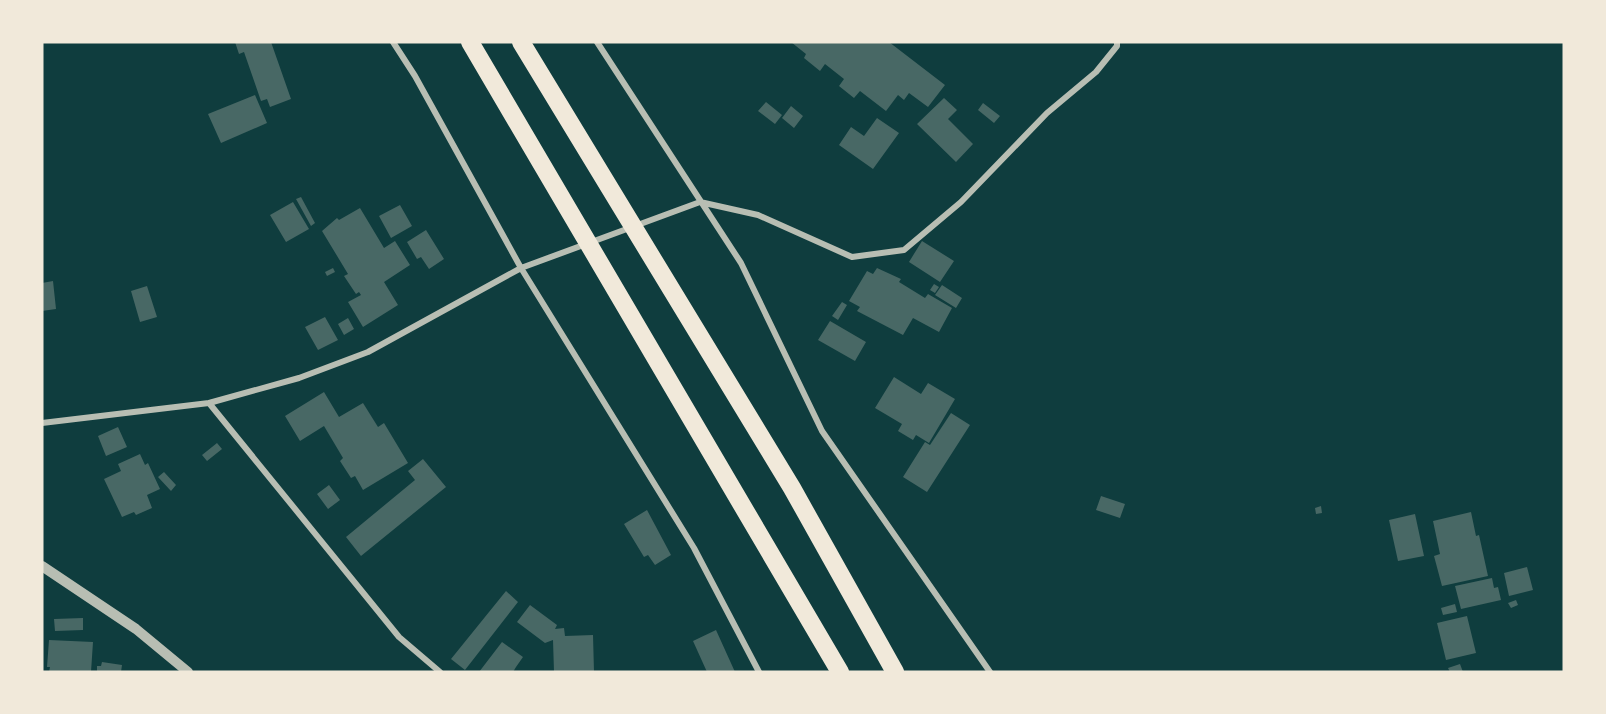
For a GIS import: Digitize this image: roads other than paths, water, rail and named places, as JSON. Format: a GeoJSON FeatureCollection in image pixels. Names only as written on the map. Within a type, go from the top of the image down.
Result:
{"type":"FeatureCollection","features":[{"type":"Feature","properties":{"kind":"highway"},"geometry":{"type":"LineString","coordinates":[[470,42],[840,672]]}},
{"type":"Feature","properties":{"kind":"highway"},"geometry":{"type":"LineString","coordinates":[[521,42],[792,489],[895,672]]}},
{"type":"Feature","properties":{"kind":"street"},"geometry":{"type":"LineString","coordinates":[[393,42],[415,76],[521,268],[694,548],[759,672]]}},
{"type":"Feature","properties":{"kind":"street"},"geometry":{"type":"LineString","coordinates":[[597,42],[741,263],[822,431],[990,672]]}},
{"type":"Feature","properties":{"kind":"street"},"geometry":{"type":"LineString","coordinates":[[42,423],[209,403],[299,378],[368,352],[521,268],[700,202],[758,215],[852,256],[903,250],[961,202],[1047,113],[1096,72],[1117,46],[1117,42]]}},
{"type":"Feature","properties":{"kind":"street"},"geometry":{"type":"LineString","coordinates":[[209,403],[399,637],[440,672]]}},
{"type":"Feature","properties":{"kind":"street"},"geometry":{"type":"LineString","coordinates":[[42,566],[136,629],[188,672]]}}]}
